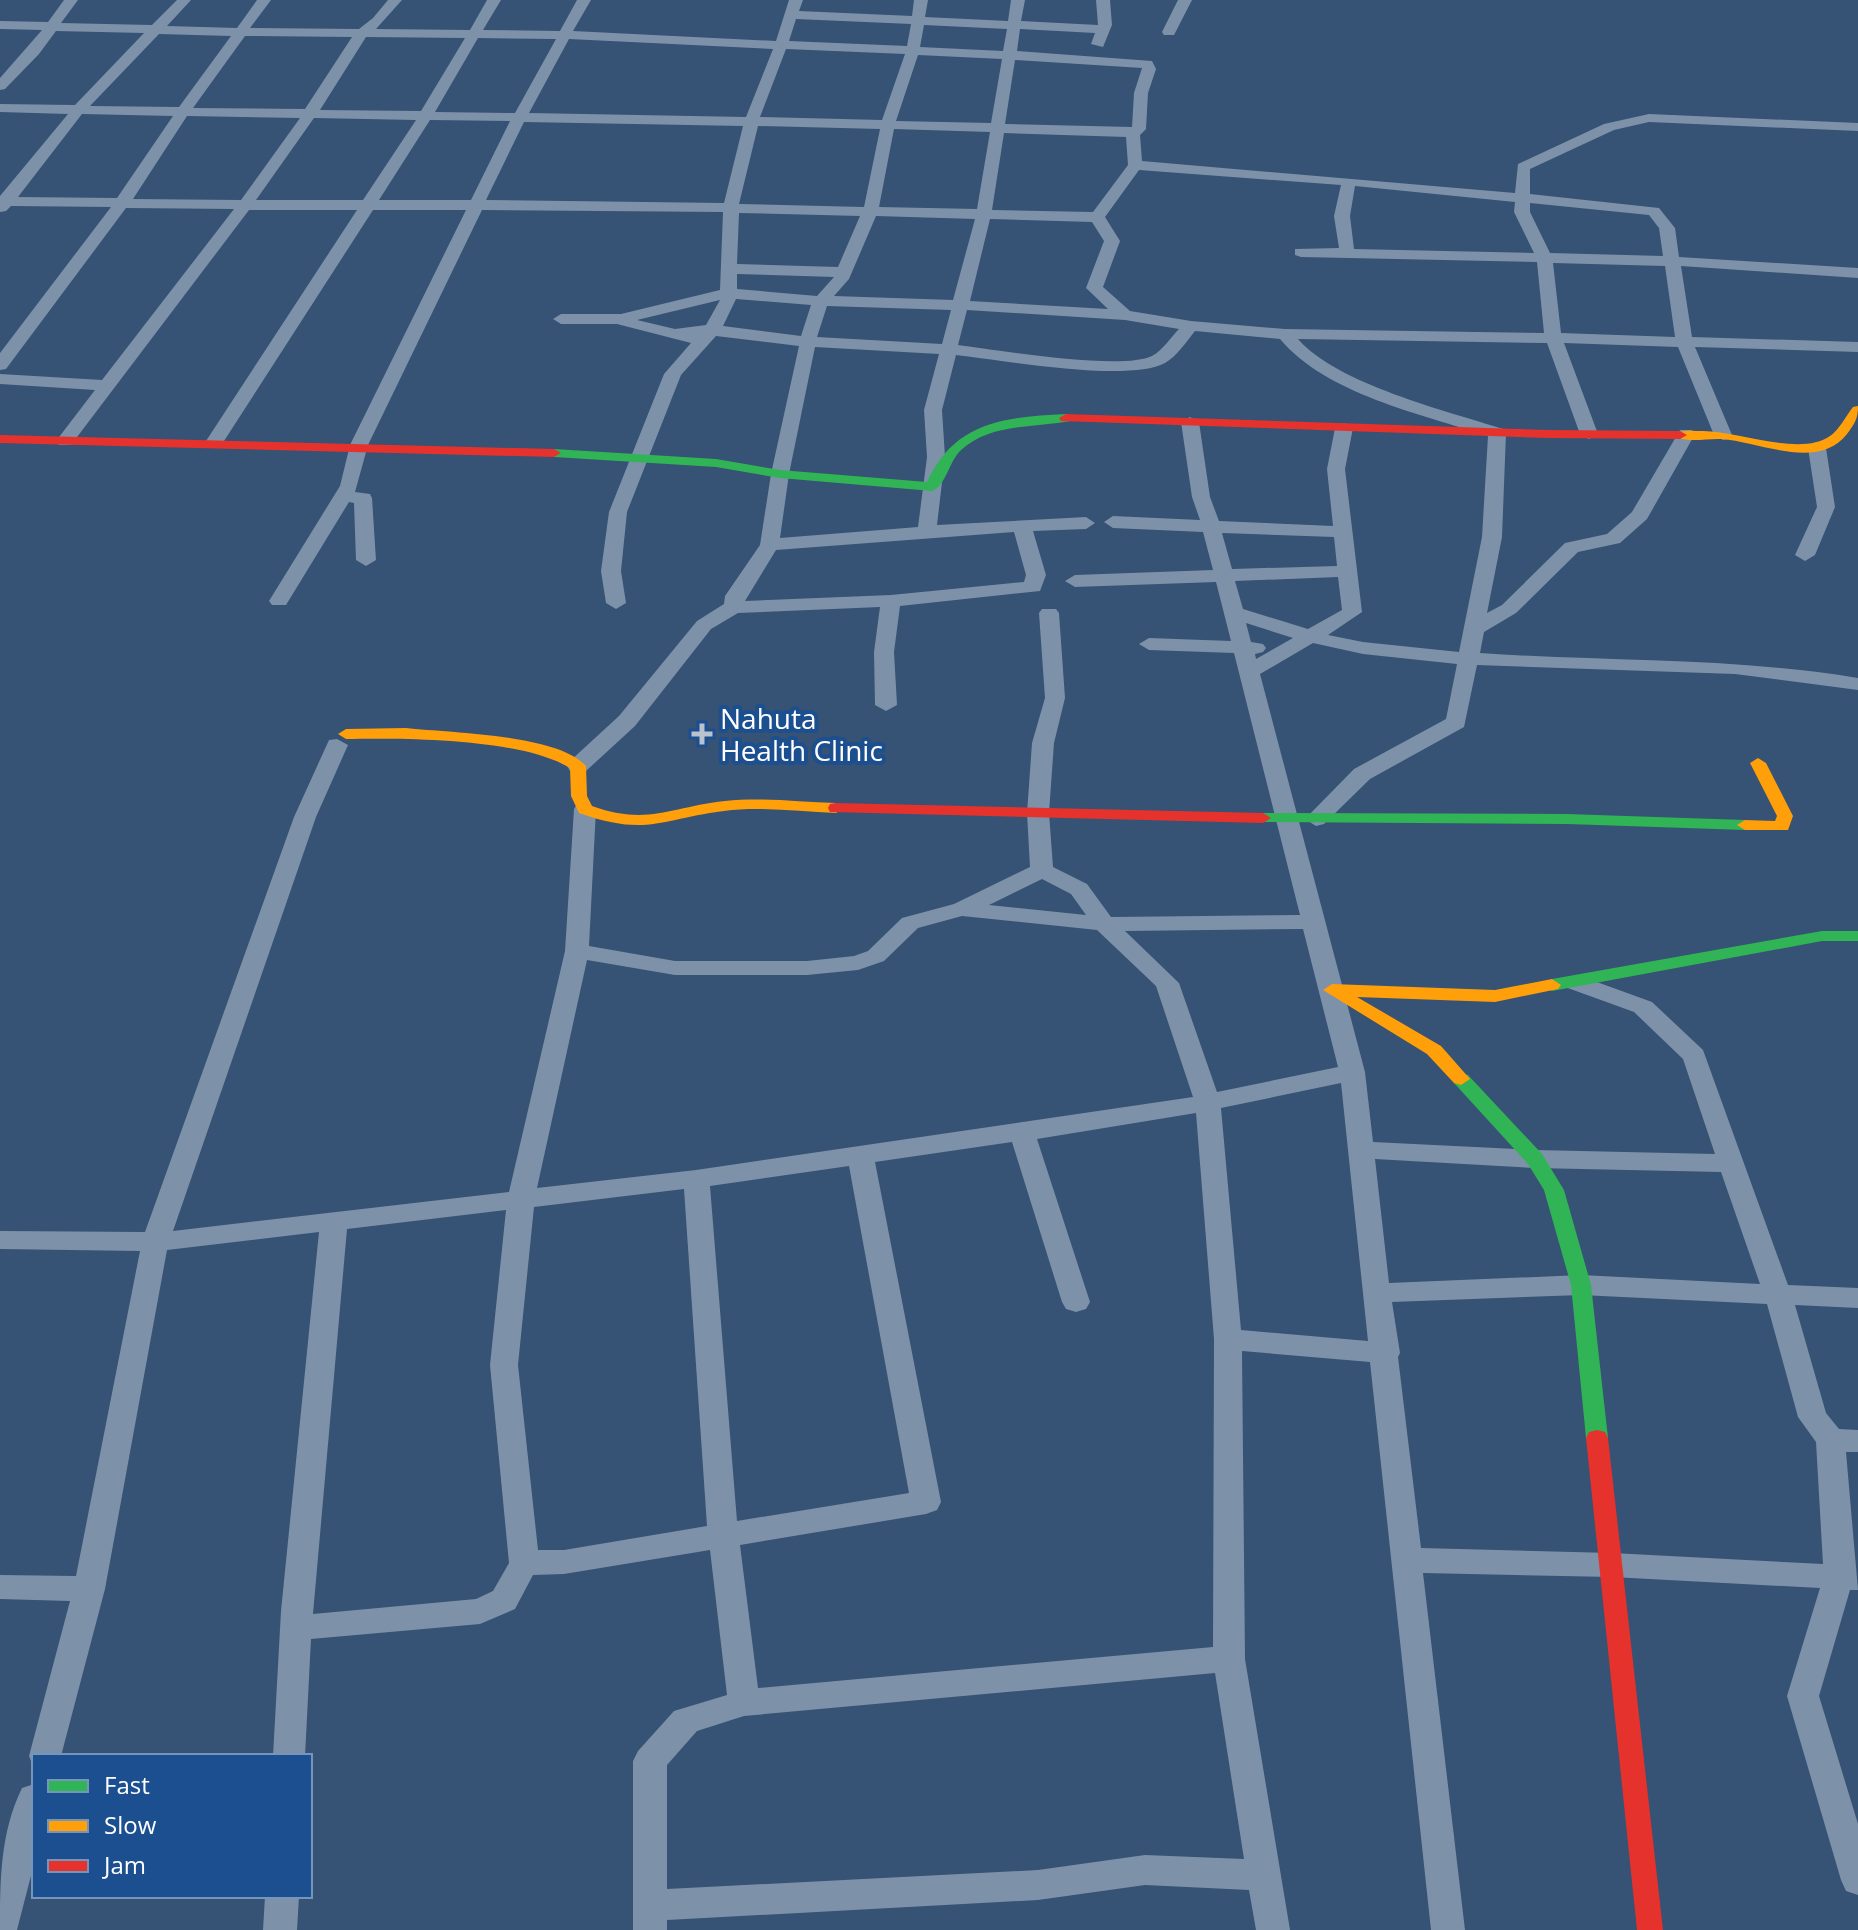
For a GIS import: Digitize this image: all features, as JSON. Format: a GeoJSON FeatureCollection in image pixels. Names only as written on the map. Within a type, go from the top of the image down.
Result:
{"type":"FeatureCollection","features":[{"type":"Feature","properties":{"kind":"street"},"geometry":{"type":"LineString","coordinates":[[0,86],[34,51],[71,0]]}},
{"type":"Feature","properties":{"kind":"street"},"geometry":{"type":"LineString","coordinates":[[2,204],[78,110],[184,0]]}},
{"type":"Feature","properties":{"kind":"street"},"geometry":{"type":"LineString","coordinates":[[0,365],[122,203],[182,113],[264,0]]}},
{"type":"Feature","properties":{"kind":"street"},"geometry":{"type":"LineString","coordinates":[[65,441],[245,205],[309,115],[361,34],[378,21],[395,0]]}},
{"type":"Feature","properties":{"kind":"street"},"geometry":{"type":"LineString","coordinates":[[215,441],[425,117],[494,0]]}},
{"type":"Feature","properties":{"kind":"street"},"geometry":{"type":"LineString","coordinates":[[279,601],[343,496],[359,445],[519,118],[584,0]]}},
{"type":"Feature","properties":{"kind":"street"},"geometry":{"type":"LineString","coordinates":[[616,603],[611,571],[618,512],[673,374],[707,335],[728,303],[731,207],[752,119],[796,0]]}},
{"type":"Feature","properties":{"kind":"street"},"geometry":{"type":"LineString","coordinates":[[734,607],[735,596],[770,545],[780,474],[807,342],[821,301],[836,287],[871,209],[888,123],[913,51],[921,0]]}},
{"type":"Feature","properties":{"kind":"street"},"geometry":{"type":"LineString","coordinates":[[927,531],[936,457],[933,410],[984,213],[1018,0]]}},
{"type":"Feature","properties":{"kind":"street"},"geometry":{"type":"LineString","coordinates":[[1095,59],[1105,25],[1103,0]]}},
{"type":"Feature","properties":{"kind":"street"},"geometry":{"type":"LineString","coordinates":[[1169,32],[1185,0]]}},
{"type":"Feature","properties":{"kind":"street"},"geometry":{"type":"LineString","coordinates":[[791,15],[1102,29]]}},
{"type":"Feature","properties":{"kind":"street"},"geometry":{"type":"LineString","coordinates":[[0,25],[240,32],[564,35],[782,43],[1095,59],[1147,64],[1149,69],[1141,93],[1139,129],[1133,133],[752,119],[425,117],[0,108]]}},
{"type":"Feature","properties":{"kind":"street"},"geometry":{"type":"LineString","coordinates":[[1589,434],[1553,337],[1544,258],[1522,212],[1523,167],[1609,127],[1649,118],[1858,127]]}},
{"type":"Feature","properties":{"kind":"street"},"geometry":{"type":"LineString","coordinates":[[1097,217],[1135,165],[1133,133]]}},
{"type":"Feature","properties":{"kind":"street"},"geometry":{"type":"LineString","coordinates":[[1135,165],[1350,181],[1654,211],[1667,228],[1684,340],[1723,435]]}},
{"type":"Feature","properties":{"kind":"street"},"geometry":{"type":"LineString","coordinates":[[1347,251],[1342,196],[1350,181]]}},
{"type":"Feature","properties":{"kind":"street"},"geometry":{"type":"LineString","coordinates":[[2,204],[731,207],[1097,217]]}},
{"type":"Feature","properties":{"kind":"street"},"geometry":{"type":"LineString","coordinates":[[1097,217],[1112,241],[1094,288],[1125,315]]}},
{"type":"Feature","properties":{"kind":"street"},"geometry":{"type":"LineString","coordinates":[[1301,252],[1673,261],[1858,273]]}},
{"type":"Feature","properties":{"kind":"street"},"geometry":{"type":"LineString","coordinates":[[729,269],[844,272]]}},
{"type":"Feature","properties":{"kind":"street"},"geometry":{"type":"LineString","coordinates":[[621,319],[639,312],[728,293],[821,301],[1125,315],[1191,326],[1285,334],[1553,337],[1858,347]]}},
{"type":"Feature","properties":{"kind":"street"},"geometry":{"type":"LineString","coordinates":[[561,319],[621,319],[707,335]]}},
{"type":"Feature","properties":{"kind":"street"},"geometry":{"type":"LineString","coordinates":[[681,332],[949,349],[1073,364],[1135,365],[1160,359],[1191,326]]}},
{"type":"Feature","properties":{"kind":"street"},"geometry":{"type":"LineString","coordinates":[[1285,334],[1292,346],[1329,369],[1377,392],[1497,433]]}},
{"type":"Feature","properties":{"kind":"street"},"geometry":{"type":"LineString","coordinates":[[0,379],[107,386]]}},
{"type":"Feature","properties":{"kind":"street"},"geometry":{"type":"LineString","coordinates":[[932,487],[950,452],[986,430],[1027,419],[1497,433],[1723,435],[1777,446],[1817,448],[1837,438],[1858,410]]}},
{"type":"Feature","properties":{"kind":"street"},"geometry":{"type":"LineString","coordinates":[[1190,422],[1201,497],[1224,573],[1352,1072],[1386,1353],[1448,1930]]}},
{"type":"Feature","properties":{"kind":"street"},"geometry":{"type":"LineString","coordinates":[[1249,672],[1352,612],[1336,469],[1344,428]]}},
{"type":"Feature","properties":{"kind":"street"},"geometry":{"type":"LineString","coordinates":[[1316,819],[1362,774],[1456,722],[1492,537],[1497,433]]}},
{"type":"Feature","properties":{"kind":"street"},"geometry":{"type":"LineString","coordinates":[[1476,628],[1509,609],[1572,547],[1613,539],[1640,515],[1686,434]]}},
{"type":"Feature","properties":{"kind":"street"},"geometry":{"type":"LineString","coordinates":[[0,439],[359,445],[639,457],[716,463],[780,474],[932,487]]}},
{"type":"Feature","properties":{"kind":"street"},"geometry":{"type":"LineString","coordinates":[[1805,555],[1826,507],[1817,448]]}},
{"type":"Feature","properties":{"kind":"street"},"geometry":{"type":"LineString","coordinates":[[343,496],[363,498],[366,560]]}},
{"type":"Feature","properties":{"kind":"street"},"geometry":{"type":"LineString","coordinates":[[1113,522],[1341,532]]}},
{"type":"Feature","properties":{"kind":"street"},"geometry":{"type":"LineString","coordinates":[[770,545],[927,531],[1086,523]]}},
{"type":"Feature","properties":{"kind":"street"},"geometry":{"type":"LineString","coordinates":[[297,1628],[480,1611],[504,1600],[524,1563],[504,1365],[521,1199],[577,951],[585,809],[579,796],[578,766],[627,721],[704,625],[734,607],[891,601],[1033,587],[1036,575],[1022,528]]}},
{"type":"Feature","properties":{"kind":"street"},"geometry":{"type":"LineString","coordinates":[[1075,581],[1224,573],[1348,571]]}},
{"type":"Feature","properties":{"kind":"street"},"geometry":{"type":"LineString","coordinates":[[886,705],[884,652],[891,601]]}},
{"type":"Feature","properties":{"kind":"street"},"geometry":{"type":"LineString","coordinates":[[1042,870],[1038,813],[1043,743],[1055,698],[1049,613]]}},
{"type":"Feature","properties":{"kind":"street"},"geometry":{"type":"LineString","coordinates":[[1234,613],[1304,640],[1361,648],[1471,657],[1783,672],[1858,684]]}},
{"type":"Feature","properties":{"kind":"street"},"geometry":{"type":"LineString","coordinates":[[1149,644],[1243,649],[1304,640]]}},
{"type":"Feature","properties":{"kind":"street"},"geometry":{"type":"LineString","coordinates":[[46,1754],[89,1589],[155,1242],[305,817],[341,739],[406,733],[529,746],[557,753],[578,766]]}},
{"type":"Feature","properties":{"kind":"street"},"geometry":{"type":"LineString","coordinates":[[585,809],[619,822],[653,822],[712,806],[737,805],[1287,819],[1567,819],[1782,826],[1785,816],[1758,763]]}},
{"type":"Feature","properties":{"kind":"street"},"geometry":{"type":"LineString","coordinates":[[577,951],[675,968],[807,968],[858,963],[876,956],[910,923],[962,909],[1042,870]]}},
{"type":"Feature","properties":{"kind":"street"},"geometry":{"type":"LineString","coordinates":[[1042,870],[1079,889],[1104,924],[1167,983],[1208,1104],[1228,1339],[1229,1659],[1273,1930]]}},
{"type":"Feature","properties":{"kind":"street"},"geometry":{"type":"LineString","coordinates":[[962,909],[1104,924],[1314,922]]}},
{"type":"Feature","properties":{"kind":"street"},"geometry":{"type":"LineString","coordinates":[[1332,990],[1495,996],[1822,936],[1858,936]]}},
{"type":"Feature","properties":{"kind":"street"},"geometry":{"type":"LineString","coordinates":[[1574,982],[1643,1007],[1694,1056],[1778,1295],[1813,1417],[1845,1441],[1848,1577],[1803,1696],[1858,1880]]}},
{"type":"Feature","properties":{"kind":"street"},"geometry":{"type":"LineString","coordinates":[[1332,990],[1434,1050],[1535,1159],[1554,1190],[1581,1285],[1650,1930]]}},
{"type":"Feature","properties":{"kind":"street"},"geometry":{"type":"LineString","coordinates":[[0,1240],[155,1242],[696,1179],[1208,1104],[1352,1072]]}},
{"type":"Feature","properties":{"kind":"street"},"geometry":{"type":"LineString","coordinates":[[1022,1133],[1076,1302]]}},
{"type":"Feature","properties":{"kind":"street"},"geometry":{"type":"LineString","coordinates":[[1362,1150],[1535,1159],[1731,1163]]}},
{"type":"Feature","properties":{"kind":"street"},"geometry":{"type":"LineString","coordinates":[[524,1563],[564,1562],[927,1500],[860,1155]]}},
{"type":"Feature","properties":{"kind":"street"},"geometry":{"type":"LineString","coordinates":[[696,1179],[723,1533],[744,1703]]}},
{"type":"Feature","properties":{"kind":"street"},"geometry":{"type":"LineString","coordinates":[[289,1754],[297,1628],[334,1221]]}},
{"type":"Feature","properties":{"kind":"street"},"geometry":{"type":"LineString","coordinates":[[1379,1293],[1581,1285],[1858,1298]]}},
{"type":"Feature","properties":{"kind":"street"},"geometry":{"type":"LineString","coordinates":[[1228,1339],[1386,1353]]}},
{"type":"Feature","properties":{"kind":"street"},"geometry":{"type":"LineString","coordinates":[[1408,1560],[1612,1565],[1848,1577]]}},
{"type":"Feature","properties":{"kind":"street"},"geometry":{"type":"LineString","coordinates":[[0,1587],[89,1589]]}},
{"type":"Feature","properties":{"kind":"street"},"geometry":{"type":"LineString","coordinates":[[1229,1659],[744,1703],[686,1721],[650,1761],[651,1917],[1038,1885],[1145,1870],[1263,1875]]}},
{"type":"Feature","properties":{"kind":"street"},"geometry":{"type":"LineString","coordinates":[[0,1929],[32,1806]]}},
{"type":"Feature","properties":{"kind":"street"},"geometry":{"type":"LineString","coordinates":[[280,1930],[282,1898]]}},
{"type":"Feature","properties":{"kind":"traffic: fast"},"geometry":{"type":"LineString","coordinates":[[554,453],[716,463],[780,474],[932,487],[949,454],[972,436],[1020,422],[1066,418]]}},
{"type":"Feature","properties":{"kind":"traffic: fast"},"geometry":{"type":"LineString","coordinates":[[1263,818],[1567,819],[1745,825]]}},
{"type":"Feature","properties":{"kind":"traffic: fast"},"geometry":{"type":"LineString","coordinates":[[1552,985],[1822,936],[1858,936]]}},
{"type":"Feature","properties":{"kind":"traffic: fast"},"geometry":{"type":"LineString","coordinates":[[1461,1079],[1535,1159],[1554,1190],[1581,1285],[1597,1438]]}},
{"type":"Feature","properties":{"kind":"traffic: slow"},"geometry":{"type":"LineString","coordinates":[[1680,435],[1723,435],[1777,446],[1817,448],[1837,438],[1858,410]]}},
{"type":"Feature","properties":{"kind":"traffic: slow"},"geometry":{"type":"LineString","coordinates":[[346,734],[406,733],[529,746],[557,753],[578,766],[579,796],[585,809],[625,821],[656,821],[738,805],[836,808]]}},
{"type":"Feature","properties":{"kind":"traffic: slow"},"geometry":{"type":"LineString","coordinates":[[1745,825],[1782,826],[1785,816],[1758,763]]}},
{"type":"Feature","properties":{"kind":"traffic: slow"},"geometry":{"type":"LineString","coordinates":[[1461,1079],[1434,1050],[1332,990],[1495,996],[1552,985]]}},
{"type":"Feature","properties":{"kind":"traffic: jam"},"geometry":{"type":"LineString","coordinates":[[1066,418],[1548,434],[1680,435]]}},
{"type":"Feature","properties":{"kind":"traffic: jam"},"geometry":{"type":"LineString","coordinates":[[0,439],[554,453]]}},
{"type":"Feature","properties":{"kind":"traffic: jam"},"geometry":{"type":"LineString","coordinates":[[836,808],[1263,818]]}},
{"type":"Feature","properties":{"kind":"traffic: jam"},"geometry":{"type":"LineString","coordinates":[[1597,1438],[1650,1930]]}},
{"type":"Feature","properties":{"kind":"place","name":"Nahuta Health Clinic"},"geometry":{"type":"Point","coordinates":[702,734]}}]}
